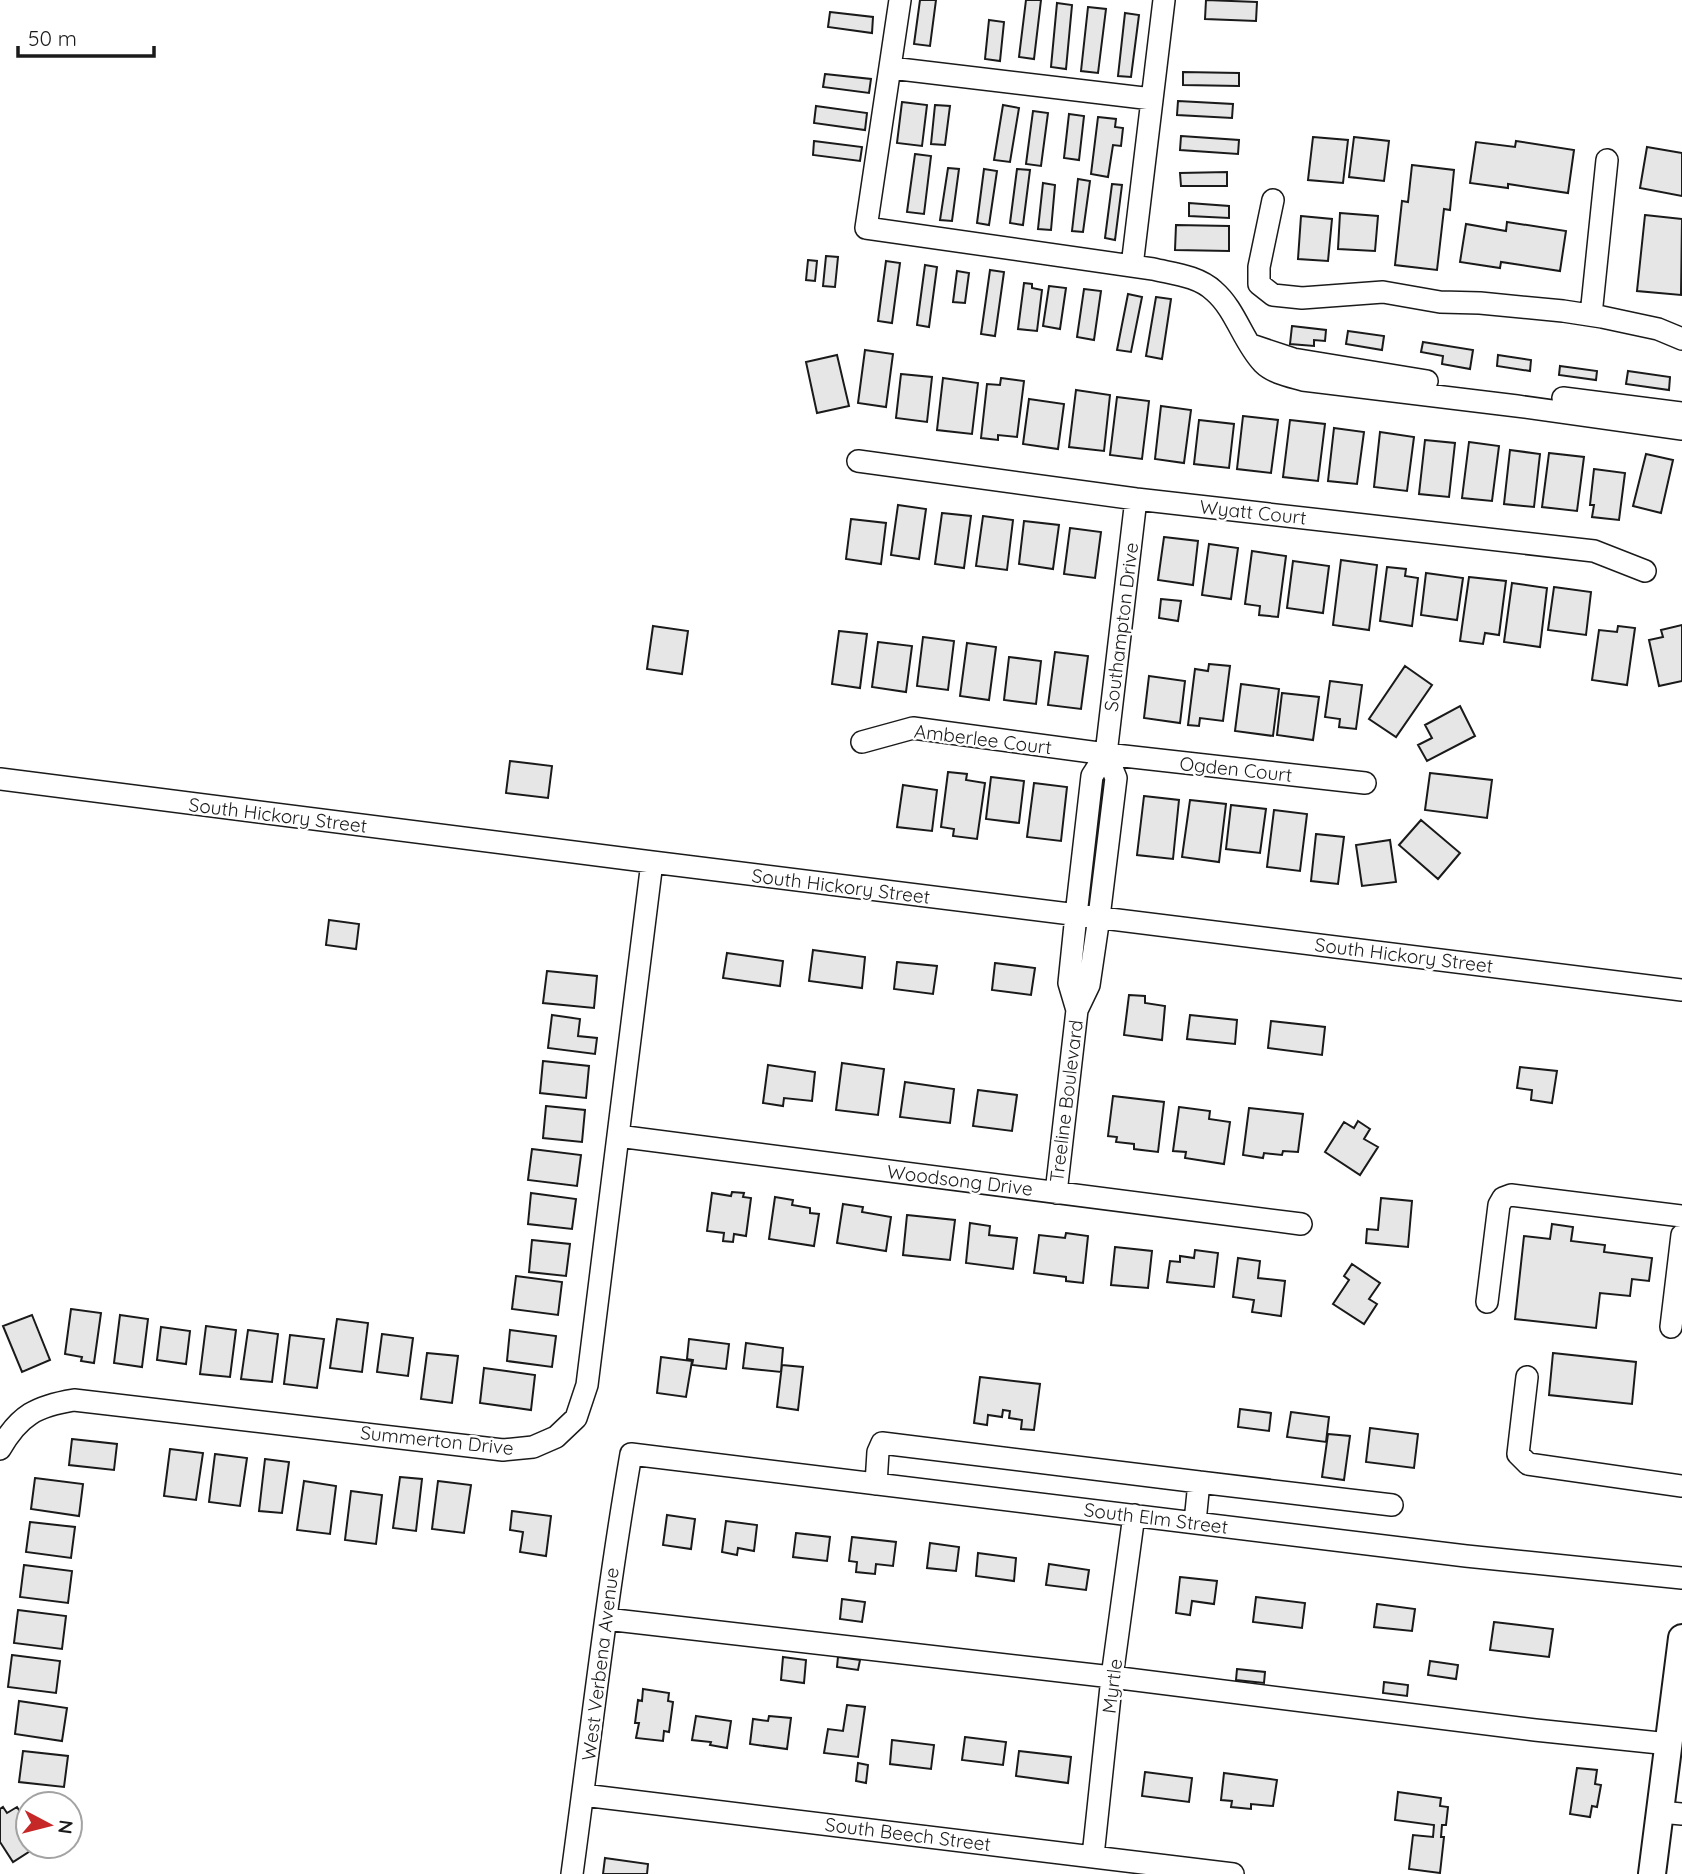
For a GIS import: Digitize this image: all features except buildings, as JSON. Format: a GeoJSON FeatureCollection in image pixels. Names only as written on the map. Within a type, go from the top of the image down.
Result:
{"type":"FeatureCollection","features":[{"type":"Feature","properties":{"kind":"main road"},"geometry":{"type":"LineString","coordinates":[[1652,1874],[1671,1813],[1669,1744],[1682,1638]]}},
{"type":"Feature","properties":{"kind":"street"},"geometry":{"type":"LineString","coordinates":[[900,0],[866,228],[1153,269],[1196,279],[1213,290],[1227,305],[1264,364],[1282,374],[1303,380],[1682,429]]}},
{"type":"Feature","properties":{"kind":"street"},"geometry":{"type":"LineString","coordinates":[[1132,266],[1164,0]]}},
{"type":"Feature","properties":{"kind":"street"},"geometry":{"type":"LineString","coordinates":[[891,68],[1152,99]]}},
{"type":"Feature","properties":{"kind":"street"},"geometry":{"type":"LineString","coordinates":[[1591,315],[1607,160]]}},
{"type":"Feature","properties":{"kind":"street"},"geometry":{"type":"LineString","coordinates":[[1273,200],[1259,267],[1259,284],[1273,295],[1302,298],[1383,292],[1440,302],[1563,311],[1658,329],[1682,339]]}},
{"type":"Feature","properties":{"kind":"street"},"geometry":{"type":"LineString","coordinates":[[1251,345],[1293,359],[1339,368],[1682,413]]}},
{"type":"Feature","properties":{"kind":"street","name":"Wyatt Court"},"geometry":{"type":"LineString","coordinates":[[858,461],[1136,499],[1594,551],[1645,571]]}},
{"type":"Feature","properties":{"kind":"street","name":"Southampton Drive"},"geometry":{"type":"LineString","coordinates":[[1076,915],[1092,776],[1106,754],[1136,499]]}},
{"type":"Feature","properties":{"kind":"street","name":"Amberlee Court"},"geometry":{"type":"LineString","coordinates":[[862,741],[913,728],[1106,754]]}},
{"type":"Feature","properties":{"kind":"street","name":"Southampton Drive"},"geometry":{"type":"LineString","coordinates":[[1099,917],[1116,778],[1106,754]]}},
{"type":"Feature","properties":{"kind":"street","name":"Ogden Court"},"geometry":{"type":"LineString","coordinates":[[1106,754],[1365,783]]}},
{"type":"Feature","properties":{"kind":"street","name":"South Hickory Street"},"geometry":{"type":"LineString","coordinates":[[0,779],[1682,990]]}},
{"type":"Feature","properties":{"kind":"street","name":"Summerton Drive"},"geometry":{"type":"LineString","coordinates":[[0,1449],[13,1429],[29,1414],[49,1404],[74,1400],[503,1450],[533,1447],[556,1437],[576,1418],[587,1385],[652,862]]}},
{"type":"Feature","properties":{"kind":"street","name":"Treeline Boulevard"},"geometry":{"type":"LineString","coordinates":[[1076,915],[1069,983],[1077,1010]]}},
{"type":"Feature","properties":{"kind":"street","name":"Treeline Boulevard"},"geometry":{"type":"LineString","coordinates":[[1055,1192],[1077,1010],[1088,985],[1099,917]]}},
{"type":"Feature","properties":{"kind":"street","name":"Woodsong Drive"},"geometry":{"type":"LineString","coordinates":[[618,1136],[1301,1224]]}},
{"type":"Feature","properties":{"kind":"street"},"geometry":{"type":"LineString","coordinates":[[1487,1302],[1499,1205],[1503,1198],[1511,1195],[1682,1216]]}},
{"type":"Feature","properties":{"kind":"street"},"geometry":{"type":"LineString","coordinates":[[1671,1327],[1682,1235]]}},
{"type":"Feature","properties":{"kind":"street"},"geometry":{"type":"LineString","coordinates":[[1527,1377],[1518,1454],[1528,1464],[1682,1486]]}},
{"type":"Feature","properties":{"kind":"street"},"geometry":{"type":"LineString","coordinates":[[876,1484],[878,1452],[882,1443],[1392,1505]]}},
{"type":"Feature","properties":{"kind":"street","name":"South Elm Street"},"geometry":{"type":"LineString","coordinates":[[631,1454],[1466,1556],[1682,1578]]}},
{"type":"Feature","properties":{"kind":"street","name":"West Verbena Avenue"},"geometry":{"type":"LineString","coordinates":[[572,1874],[613,1560],[631,1454]]}},
{"type":"Feature","properties":{"kind":"street"},"geometry":{"type":"LineString","coordinates":[[1195,1522],[1199,1482]]}},
{"type":"Feature","properties":{"kind":"street","name":"Myrtle"},"geometry":{"type":"LineString","coordinates":[[1093,1856],[1112,1677],[1134,1515]]}},
{"type":"Feature","properties":{"kind":"street"},"geometry":{"type":"LineString","coordinates":[[606,1619],[1669,1744]]}},
{"type":"Feature","properties":{"kind":"street","name":"South Beech Street"},"geometry":{"type":"LineString","coordinates":[[583,1795],[1233,1874]]}}]}
